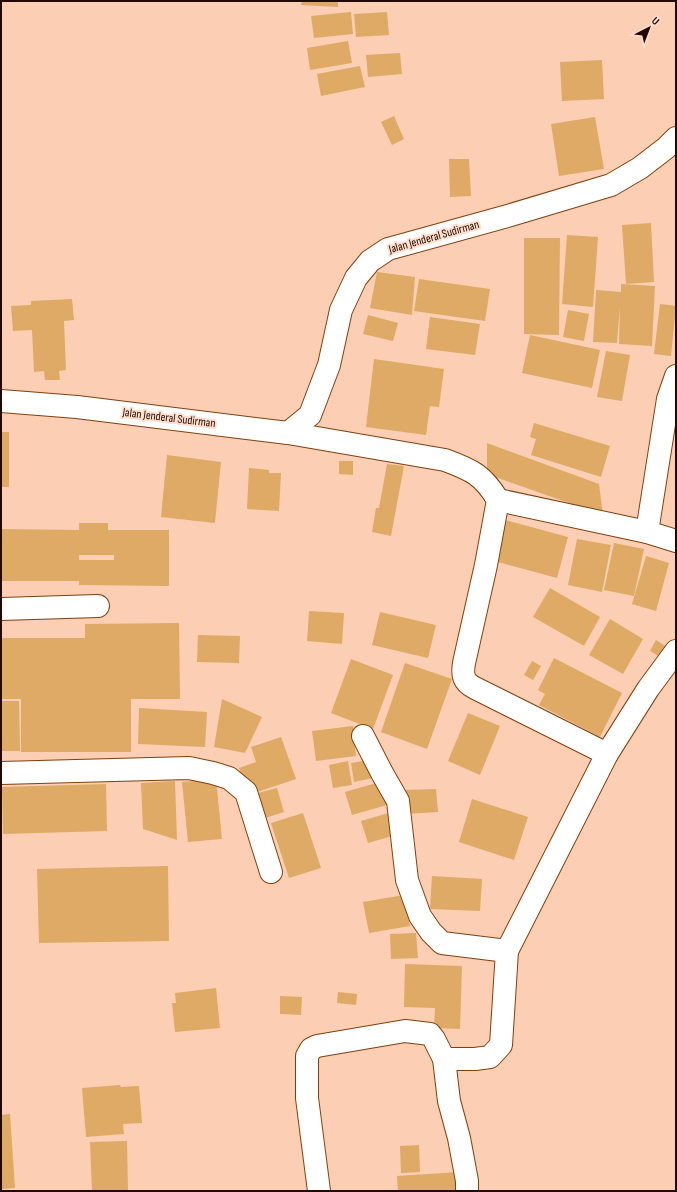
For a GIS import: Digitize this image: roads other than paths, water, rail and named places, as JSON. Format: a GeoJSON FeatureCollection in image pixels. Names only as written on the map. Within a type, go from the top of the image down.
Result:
{"type":"FeatureCollection","features":[{"type":"Feature","properties":{"kind":"street","name":"Jalan Jenderal Sudirman"},"geometry":{"type":"LineString","coordinates":[[1,401],[77,407],[288,433],[310,415],[329,365],[341,310],[356,278],[370,261],[388,249],[511,215],[611,185],[640,168],[666,148],[676,138]]}},
{"type":"Feature","properties":{"kind":"street"},"geometry":{"type":"LineString","coordinates":[[647,532],[668,399],[676,376]]}},
{"type":"Feature","properties":{"kind":"street"},"geometry":{"type":"LineString","coordinates":[[288,433],[445,460],[464,467],[478,475],[490,487],[498,500],[486,565],[464,663],[463,670],[465,680],[468,684],[475,688],[607,754]]}},
{"type":"Feature","properties":{"kind":"street"},"geometry":{"type":"LineString","coordinates":[[498,500],[647,532],[676,541]]}},
{"type":"Feature","properties":{"kind":"street"},"geometry":{"type":"LineString","coordinates":[[1,609],[98,606]]}},
{"type":"Feature","properties":{"kind":"street"},"geometry":{"type":"LineString","coordinates":[[444,1059],[475,1059],[490,1057],[501,1045],[507,951],[607,754],[648,689],[676,651]]}},
{"type":"Feature","properties":{"kind":"street"},"geometry":{"type":"LineString","coordinates":[[363,736],[398,801],[407,880],[420,916],[431,932],[442,944],[507,951]]}},
{"type":"Feature","properties":{"kind":"street"},"geometry":{"type":"LineString","coordinates":[[1,774],[189,768],[229,778],[246,792],[271,872]]}},
{"type":"Feature","properties":{"kind":"street"},"geometry":{"type":"LineString","coordinates":[[319,1191],[307,1098],[307,1056],[311,1049],[317,1046],[405,1031],[430,1034],[444,1059],[449,1101],[459,1138],[467,1191]]}}]}
